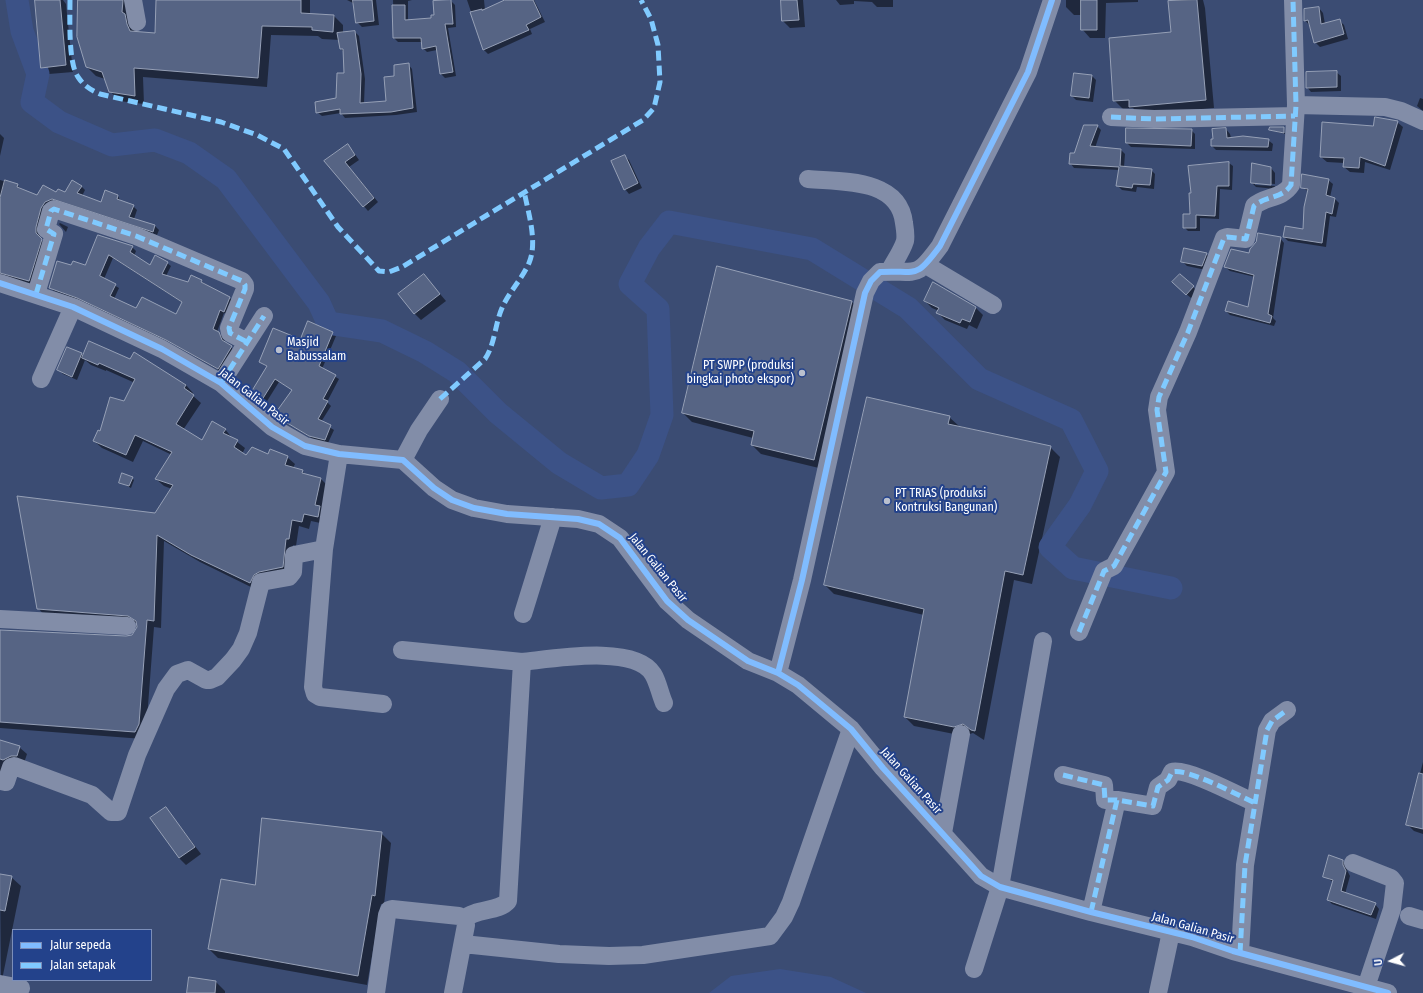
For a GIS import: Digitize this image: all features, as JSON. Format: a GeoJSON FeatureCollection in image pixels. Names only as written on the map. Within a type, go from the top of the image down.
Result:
{"type":"FeatureCollection","features":[{"type":"Feature","properties":{"kind":"street"},"geometry":{"type":"LineString","coordinates":[[133,0],[137,22]]}},
{"type":"Feature","properties":{"kind":"street"},"geometry":{"type":"LineString","coordinates":[[778,673],[802,580],[868,287],[880,272],[908,273],[917,271],[926,265],[944,239],[1028,72],[1052,0]]}},
{"type":"Feature","properties":{"kind":"street"},"geometry":{"type":"LineString","coordinates":[[1079,632],[1102,574],[1114,566],[1166,472],[1157,410],[1159,397],[1188,332],[1224,238],[1246,239],[1254,206],[1282,194],[1291,185],[1296,110],[1293,0]]}},
{"type":"Feature","properties":{"kind":"street"},"geometry":{"type":"LineString","coordinates":[[1111,117],[1154,119],[1296,110],[1385,108],[1401,111],[1423,121]]}},
{"type":"Feature","properties":{"kind":"street"},"geometry":{"type":"LineString","coordinates":[[808,179],[864,183],[889,194],[899,205],[904,218],[905,242],[890,272]]}},
{"type":"Feature","properties":{"kind":"street"},"geometry":{"type":"LineString","coordinates":[[36,294],[54,234],[46,229],[51,211],[54,209],[136,236],[242,281],[245,284],[245,289],[229,328],[230,333],[247,342]]}},
{"type":"Feature","properties":{"kind":"street"},"geometry":{"type":"LineString","coordinates":[[926,265],[993,305]]}},
{"type":"Feature","properties":{"kind":"street","name":"Jalan Galian Pasir"},"geometry":{"type":"LineString","coordinates":[[0,283],[72,307],[162,349],[221,382],[272,427],[305,446],[339,454],[403,460],[434,488],[452,500],[474,508],[507,514],[553,517],[599,524],[620,538],[667,600],[688,620],[748,661],[778,673],[798,685],[851,729],[981,876],[1000,887],[1171,932],[1240,953],[1388,993]]}},
{"type":"Feature","properties":{"kind":"street"},"geometry":{"type":"LineString","coordinates":[[41,379],[72,307]]}},
{"type":"Feature","properties":{"kind":"street"},"geometry":{"type":"LineString","coordinates":[[221,382],[264,316]]}},
{"type":"Feature","properties":{"kind":"street"},"geometry":{"type":"LineString","coordinates":[[403,460],[419,430],[440,399]]}},
{"type":"Feature","properties":{"kind":"street"},"geometry":{"type":"LineString","coordinates":[[339,454],[324,549],[314,687],[315,694],[320,697],[383,704]]}},
{"type":"Feature","properties":{"kind":"street"},"geometry":{"type":"LineString","coordinates":[[524,614],[553,517]]}},
{"type":"Feature","properties":{"kind":"street"},"geometry":{"type":"LineString","coordinates":[[0,781],[6,782],[11,767],[14,766],[92,795],[111,812],[118,812],[137,755],[166,689],[177,674],[188,670],[206,680],[217,677],[233,660],[243,644],[248,633],[261,582],[289,577],[293,572],[294,555],[324,549]]}},
{"type":"Feature","properties":{"kind":"street"},"geometry":{"type":"LineString","coordinates":[[0,619],[127,626]]}},
{"type":"Feature","properties":{"kind":"street"},"geometry":{"type":"LineString","coordinates":[[974,969],[1000,887],[1043,641]]}},
{"type":"Feature","properties":{"kind":"street"},"geometry":{"type":"LineString","coordinates":[[402,650],[522,662],[599,654],[634,660],[645,666],[652,673],[664,703]]}},
{"type":"Feature","properties":{"kind":"street"},"geometry":{"type":"LineString","coordinates":[[464,919],[471,914],[503,906],[508,901],[522,662]]}},
{"type":"Feature","properties":{"kind":"street"},"geometry":{"type":"LineString","coordinates":[[1240,953],[1245,865],[1267,730],[1272,721],[1287,710]]}},
{"type":"Feature","properties":{"kind":"street"},"geometry":{"type":"LineString","coordinates":[[463,944],[559,954],[609,956],[643,955],[770,936],[784,917],[791,902],[851,729]]}},
{"type":"Feature","properties":{"kind":"street"},"geometry":{"type":"LineString","coordinates":[[943,833],[961,734]]}},
{"type":"Feature","properties":{"kind":"street"},"geometry":{"type":"LineString","coordinates":[[1063,775],[1104,785],[1105,800],[1117,800],[1153,806],[1158,787],[1168,780],[1172,772],[1176,770],[1198,777],[1255,803]]}},
{"type":"Feature","properties":{"kind":"street"},"geometry":{"type":"LineString","coordinates":[[1091,912],[1117,800]]}},
{"type":"Feature","properties":{"kind":"street"},"geometry":{"type":"LineString","coordinates":[[1353,863],[1391,878],[1395,883],[1392,909],[1366,987]]}},
{"type":"Feature","properties":{"kind":"street"},"geometry":{"type":"LineString","coordinates":[[376,993],[389,910],[392,909],[459,916],[464,919],[466,925],[453,993]]}},
{"type":"Feature","properties":{"kind":"street"},"geometry":{"type":"LineString","coordinates":[[1158,993],[1171,932]]}},
{"type":"Feature","properties":{"kind":"street"},"geometry":{"type":"LineString","coordinates":[[0,984],[21,988]]}},
{"type":"Feature","properties":{"kind":"water"},"geometry":{"type":"Polygon","coordinates":[[[780,969],[831,977],[866,993],[709,993],[731,976],[780,969]]]}},
{"type":"Feature","properties":{"kind":"building"},"geometry":{"type":"Polygon","coordinates":[[[35,0],[60,0],[66,65],[41,68],[35,0]]]}},
{"type":"Feature","properties":{"kind":"building"},"geometry":{"type":"Polygon","coordinates":[[[78,0],[123,0],[122,12],[125,14],[130,31],[155,33],[156,0],[301,0],[301,13],[334,15],[333,32],[312,30],[312,27],[262,26],[258,78],[134,68],[135,96],[109,92],[102,72],[86,67],[77,37],[78,0]]]}},
{"type":"Feature","properties":{"kind":"building"},"geometry":{"type":"Polygon","coordinates":[[[353,0],[372,0],[374,21],[356,23],[353,0]]]}},
{"type":"Feature","properties":{"kind":"building"},"geometry":{"type":"Polygon","coordinates":[[[451,0],[453,24],[445,24],[453,72],[440,74],[436,46],[422,49],[421,38],[393,38],[392,5],[405,5],[405,20],[431,18],[431,15],[434,15],[433,1],[451,0]]]}},
{"type":"Feature","properties":{"kind":"building"},"geometry":{"type":"Polygon","coordinates":[[[505,0],[533,0],[541,17],[526,25],[529,30],[483,50],[470,12],[482,10],[505,0]]]}},
{"type":"Feature","properties":{"kind":"building"},"geometry":{"type":"Polygon","coordinates":[[[781,0],[797,0],[799,20],[782,21],[781,0]]]}},
{"type":"Feature","properties":{"kind":"building"},"geometry":{"type":"Polygon","coordinates":[[[1081,0],[1097,0],[1097,30],[1081,30],[1081,0]]]}},
{"type":"Feature","properties":{"kind":"building"},"geometry":{"type":"Polygon","coordinates":[[[1197,0],[1206,100],[1129,107],[1129,100],[1113,101],[1109,38],[1171,32],[1168,1],[1197,0]]]}},
{"type":"Feature","properties":{"kind":"building"},"geometry":{"type":"Polygon","coordinates":[[[1319,7],[1321,24],[1340,19],[1344,34],[1314,43],[1308,20],[1304,21],[1304,9],[1319,7]]]}},
{"type":"Feature","properties":{"kind":"building"},"geometry":{"type":"Polygon","coordinates":[[[355,31],[361,74],[360,103],[386,101],[384,77],[394,76],[394,65],[409,63],[413,108],[391,112],[340,114],[340,109],[316,113],[315,102],[336,98],[337,73],[344,73],[343,49],[340,49],[337,33],[355,31]]]}},
{"type":"Feature","properties":{"kind":"building"},"geometry":{"type":"Polygon","coordinates":[[[1337,71],[1337,87],[1306,88],[1306,72],[1337,71]]]}},
{"type":"Feature","properties":{"kind":"building"},"geometry":{"type":"Polygon","coordinates":[[[1074,73],[1092,75],[1089,98],[1071,96],[1074,73]]]}},
{"type":"Feature","properties":{"kind":"building"},"geometry":{"type":"Polygon","coordinates":[[[1375,117],[1398,121],[1385,166],[1360,157],[1359,168],[1343,167],[1344,158],[1320,157],[1322,122],[1373,126],[1375,117]]]}},
{"type":"Feature","properties":{"kind":"building"},"geometry":{"type":"Polygon","coordinates":[[[1084,125],[1098,125],[1090,146],[1121,149],[1120,166],[1152,169],[1150,185],[1133,184],[1132,188],[1116,186],[1119,167],[1069,164],[1070,153],[1074,153],[1084,125]]]}},
{"type":"Feature","properties":{"kind":"building"},"geometry":{"type":"Polygon","coordinates":[[[1270,127],[1284,127],[1284,133],[1269,130],[1270,127]]]}},
{"type":"Feature","properties":{"kind":"building"},"geometry":{"type":"Polygon","coordinates":[[[1126,128],[1192,129],[1191,146],[1126,143],[1126,128]]]}},
{"type":"Feature","properties":{"kind":"building"},"geometry":{"type":"Polygon","coordinates":[[[1226,128],[1227,138],[1243,136],[1269,139],[1268,147],[1211,146],[1211,139],[1213,139],[1212,129],[1226,128]]]}},
{"type":"Feature","properties":{"kind":"building"},"geometry":{"type":"Polygon","coordinates":[[[348,144],[355,155],[345,162],[374,198],[363,207],[324,161],[348,144]]]}},
{"type":"Feature","properties":{"kind":"building"},"geometry":{"type":"Polygon","coordinates":[[[625,155],[638,183],[624,190],[611,161],[625,155]]]}},
{"type":"Feature","properties":{"kind":"building"},"geometry":{"type":"Polygon","coordinates":[[[1229,162],[1229,186],[1217,186],[1215,216],[1196,215],[1196,228],[1183,228],[1183,214],[1190,214],[1189,193],[1191,193],[1188,166],[1229,162]]]}},
{"type":"Feature","properties":{"kind":"building"},"geometry":{"type":"Polygon","coordinates":[[[1252,163],[1271,167],[1271,185],[1251,183],[1252,163]]]}},
{"type":"Feature","properties":{"kind":"building"},"geometry":{"type":"Polygon","coordinates":[[[1302,174],[1329,179],[1326,195],[1335,198],[1332,214],[1326,212],[1322,243],[1283,237],[1285,226],[1303,229],[1304,207],[1308,189],[1301,188],[1302,174]]]}},
{"type":"Feature","properties":{"kind":"building"},"geometry":{"type":"Polygon","coordinates":[[[5,180],[18,184],[17,187],[37,195],[43,185],[56,192],[58,189],[65,192],[72,180],[82,186],[77,193],[101,202],[105,190],[118,195],[117,199],[134,205],[129,217],[155,225],[153,232],[52,199],[45,202],[41,208],[36,233],[42,239],[29,281],[0,273],[0,198],[5,180]]]}},
{"type":"Feature","properties":{"kind":"building"},"geometry":{"type":"Polygon","coordinates":[[[1258,233],[1281,237],[1268,314],[1272,316],[1270,323],[1225,311],[1228,301],[1248,307],[1254,275],[1224,267],[1231,249],[1249,253],[1250,249],[1256,242],[1258,233]]]}},
{"type":"Feature","properties":{"kind":"building"},"geometry":{"type":"Polygon","coordinates":[[[98,235],[133,246],[130,252],[150,265],[155,255],[168,262],[162,274],[188,282],[191,275],[230,297],[224,312],[220,310],[213,329],[219,332],[222,340],[232,346],[218,369],[166,340],[77,298],[49,288],[57,261],[71,265],[73,261],[85,265],[98,235]],[[109,255],[100,276],[116,284],[110,296],[136,308],[142,297],[176,314],[182,302],[109,255]]]}},
{"type":"Feature","properties":{"kind":"building"},"geometry":{"type":"Polygon","coordinates":[[[1184,248],[1207,253],[1202,266],[1181,262],[1184,248]]]}},
{"type":"Feature","properties":{"kind":"building"},"geometry":{"type":"Polygon","coordinates":[[[717,266],[852,301],[814,460],[751,445],[754,431],[682,413],[717,266]]]}},
{"type":"Feature","properties":{"kind":"building"},"geometry":{"type":"Polygon","coordinates":[[[424,274],[440,294],[414,314],[398,294],[424,274]]]}},
{"type":"Feature","properties":{"kind":"building"},"geometry":{"type":"Polygon","coordinates":[[[1180,274],[1194,286],[1186,295],[1172,282],[1180,274]]]}},
{"type":"Feature","properties":{"kind":"building"},"geometry":{"type":"Polygon","coordinates":[[[933,282],[976,307],[970,322],[962,319],[960,323],[936,313],[939,308],[924,301],[933,282]]]}},
{"type":"Feature","properties":{"kind":"building"},"geometry":{"type":"Polygon","coordinates":[[[308,321],[333,332],[319,366],[336,375],[323,399],[328,401],[318,419],[331,425],[325,440],[309,436],[274,415],[292,390],[275,379],[260,403],[250,394],[267,366],[259,362],[273,328],[300,339],[308,321]]]}},
{"type":"Feature","properties":{"kind":"building"},"geometry":{"type":"Polygon","coordinates":[[[89,341],[130,359],[134,352],[186,385],[184,388],[194,395],[176,424],[202,440],[212,421],[226,429],[223,433],[238,440],[234,447],[246,455],[252,447],[268,454],[270,449],[288,456],[285,465],[303,470],[302,473],[321,478],[315,505],[320,506],[318,517],[304,514],[302,522],[292,520],[289,539],[286,539],[283,567],[259,572],[254,575],[250,583],[191,555],[157,535],[154,621],[147,620],[139,724],[135,732],[0,722],[0,630],[126,636],[132,635],[137,627],[136,621],[128,616],[37,609],[17,496],[155,513],[173,485],[155,479],[172,452],[135,435],[126,455],[93,441],[98,430],[100,431],[110,397],[124,401],[135,379],[99,363],[98,365],[82,358],[89,341]]]}},
{"type":"Feature","properties":{"kind":"building"},"geometry":{"type":"Polygon","coordinates":[[[67,347],[82,353],[72,377],[57,370],[67,347]]]}},
{"type":"Feature","properties":{"kind":"building"},"geometry":{"type":"Polygon","coordinates":[[[867,397],[950,416],[948,424],[1051,446],[1023,575],[1005,571],[975,731],[963,724],[954,727],[904,717],[924,609],[824,585],[867,397]]]}},
{"type":"Feature","properties":{"kind":"building"},"geometry":{"type":"Polygon","coordinates":[[[122,473],[133,477],[129,486],[119,483],[122,473]]]}},
{"type":"Feature","properties":{"kind":"building"},"geometry":{"type":"Polygon","coordinates":[[[0,740],[20,746],[17,756],[11,756],[3,760],[0,759],[0,740]]]}},
{"type":"Feature","properties":{"kind":"building"},"geometry":{"type":"Polygon","coordinates":[[[1419,773],[1423,774],[1423,829],[1406,825],[1419,773]]]}},
{"type":"Feature","properties":{"kind":"building"},"geometry":{"type":"Polygon","coordinates":[[[166,807],[195,847],[179,858],[150,818],[166,807]]]}},
{"type":"Feature","properties":{"kind":"building"},"geometry":{"type":"Polygon","coordinates":[[[262,818],[382,832],[375,896],[372,895],[358,976],[208,949],[221,879],[255,885],[262,818]]]}},
{"type":"Feature","properties":{"kind":"building"},"geometry":{"type":"Polygon","coordinates":[[[1329,855],[1343,860],[1343,865],[1346,871],[1341,891],[1376,903],[1371,915],[1327,900],[1333,880],[1323,877],[1329,855]]]}},
{"type":"Feature","properties":{"kind":"building"},"geometry":{"type":"Polygon","coordinates":[[[0,874],[12,876],[5,911],[0,910],[0,874]]]}},
{"type":"Feature","properties":{"kind":"building"},"geometry":{"type":"Polygon","coordinates":[[[189,977],[216,981],[215,993],[187,993],[189,977]]]}},
{"type":"Feature","properties":{"kind":"waterway"},"geometry":{"type":"LineString","coordinates":[[17,0],[22,31],[38,74],[32,102],[59,122],[112,145],[155,140],[189,153],[226,179],[319,303],[328,323],[382,331],[425,352],[457,372],[498,413],[559,463],[601,488],[628,485],[648,455],[662,415],[658,309],[630,284],[649,248],[669,222],[812,249],[908,308],[979,379],[1071,420],[1097,471],[1080,505],[1050,547],[1073,568],[1171,588]]}},
{"type":"Feature","properties":{"kind":"marked path"},"geometry":{"type":"LineString","coordinates":[[70,0],[71,51],[75,70],[78,77],[85,85],[100,94],[221,122],[257,135],[284,149],[338,227],[379,271],[389,272],[402,267],[643,120],[654,108],[660,82],[658,45],[651,19],[641,0]]}},
{"type":"Feature","properties":{"kind":"marked path"},"geometry":{"type":"LineString","coordinates":[[1079,632],[1104,571],[1114,566],[1166,472],[1157,410],[1159,397],[1188,332],[1224,238],[1246,239],[1254,206],[1263,200],[1283,193],[1291,185],[1296,105],[1293,0]]}},
{"type":"Feature","properties":{"kind":"marked path"},"geometry":{"type":"LineString","coordinates":[[1111,117],[1154,119],[1295,116]]}},
{"type":"Feature","properties":{"kind":"marked path"},"geometry":{"type":"LineString","coordinates":[[440,399],[485,359],[491,347],[502,308],[529,263],[533,246],[530,217],[524,191]]}},
{"type":"Feature","properties":{"kind":"marked path"},"geometry":{"type":"LineString","coordinates":[[36,294],[54,234],[46,229],[51,211],[54,209],[136,236],[242,281],[245,285],[245,289],[229,328],[230,333],[247,342]]}},
{"type":"Feature","properties":{"kind":"marked path"},"geometry":{"type":"LineString","coordinates":[[221,383],[264,316]]}},
{"type":"Feature","properties":{"kind":"marked path"},"geometry":{"type":"LineString","coordinates":[[1240,953],[1245,865],[1267,730],[1272,721],[1287,710]]}},
{"type":"Feature","properties":{"kind":"marked path"},"geometry":{"type":"LineString","coordinates":[[1091,912],[1117,800],[1153,806],[1158,787],[1168,780],[1172,772],[1179,772],[1213,783],[1255,803]]}},
{"type":"Feature","properties":{"kind":"marked path"},"geometry":{"type":"LineString","coordinates":[[1063,775],[1104,785],[1105,800],[1117,800]]}},
{"type":"Feature","properties":{"kind":"cycle path"},"geometry":{"type":"LineString","coordinates":[[778,673],[802,580],[865,293],[871,281],[880,272],[909,272],[920,269],[940,246],[1028,72],[1052,0]]}},
{"type":"Feature","properties":{"kind":"cycle path"},"geometry":{"type":"LineString","coordinates":[[0,283],[73,307],[162,349],[221,383],[272,427],[305,446],[339,454],[403,460],[434,488],[452,500],[474,508],[507,514],[578,519],[599,524],[620,538],[667,601],[688,620],[748,661],[778,673],[798,685],[851,729],[883,768],[981,876],[1000,887],[1091,912],[1192,937],[1233,951],[1388,993]]}},
{"type":"Feature","properties":{"kind":"place","name":"Masjid Babussalam"},"geometry":{"type":"Point","coordinates":[279,350]}},
{"type":"Feature","properties":{"kind":"place","name":"PT SWPP (produksi bingkai photo ekspor)"},"geometry":{"type":"Point","coordinates":[802,373]}},
{"type":"Feature","properties":{"kind":"place","name":"PT TRIAS (produksi Kontruksi Bangunan)"},"geometry":{"type":"Point","coordinates":[887,501]}}]}
